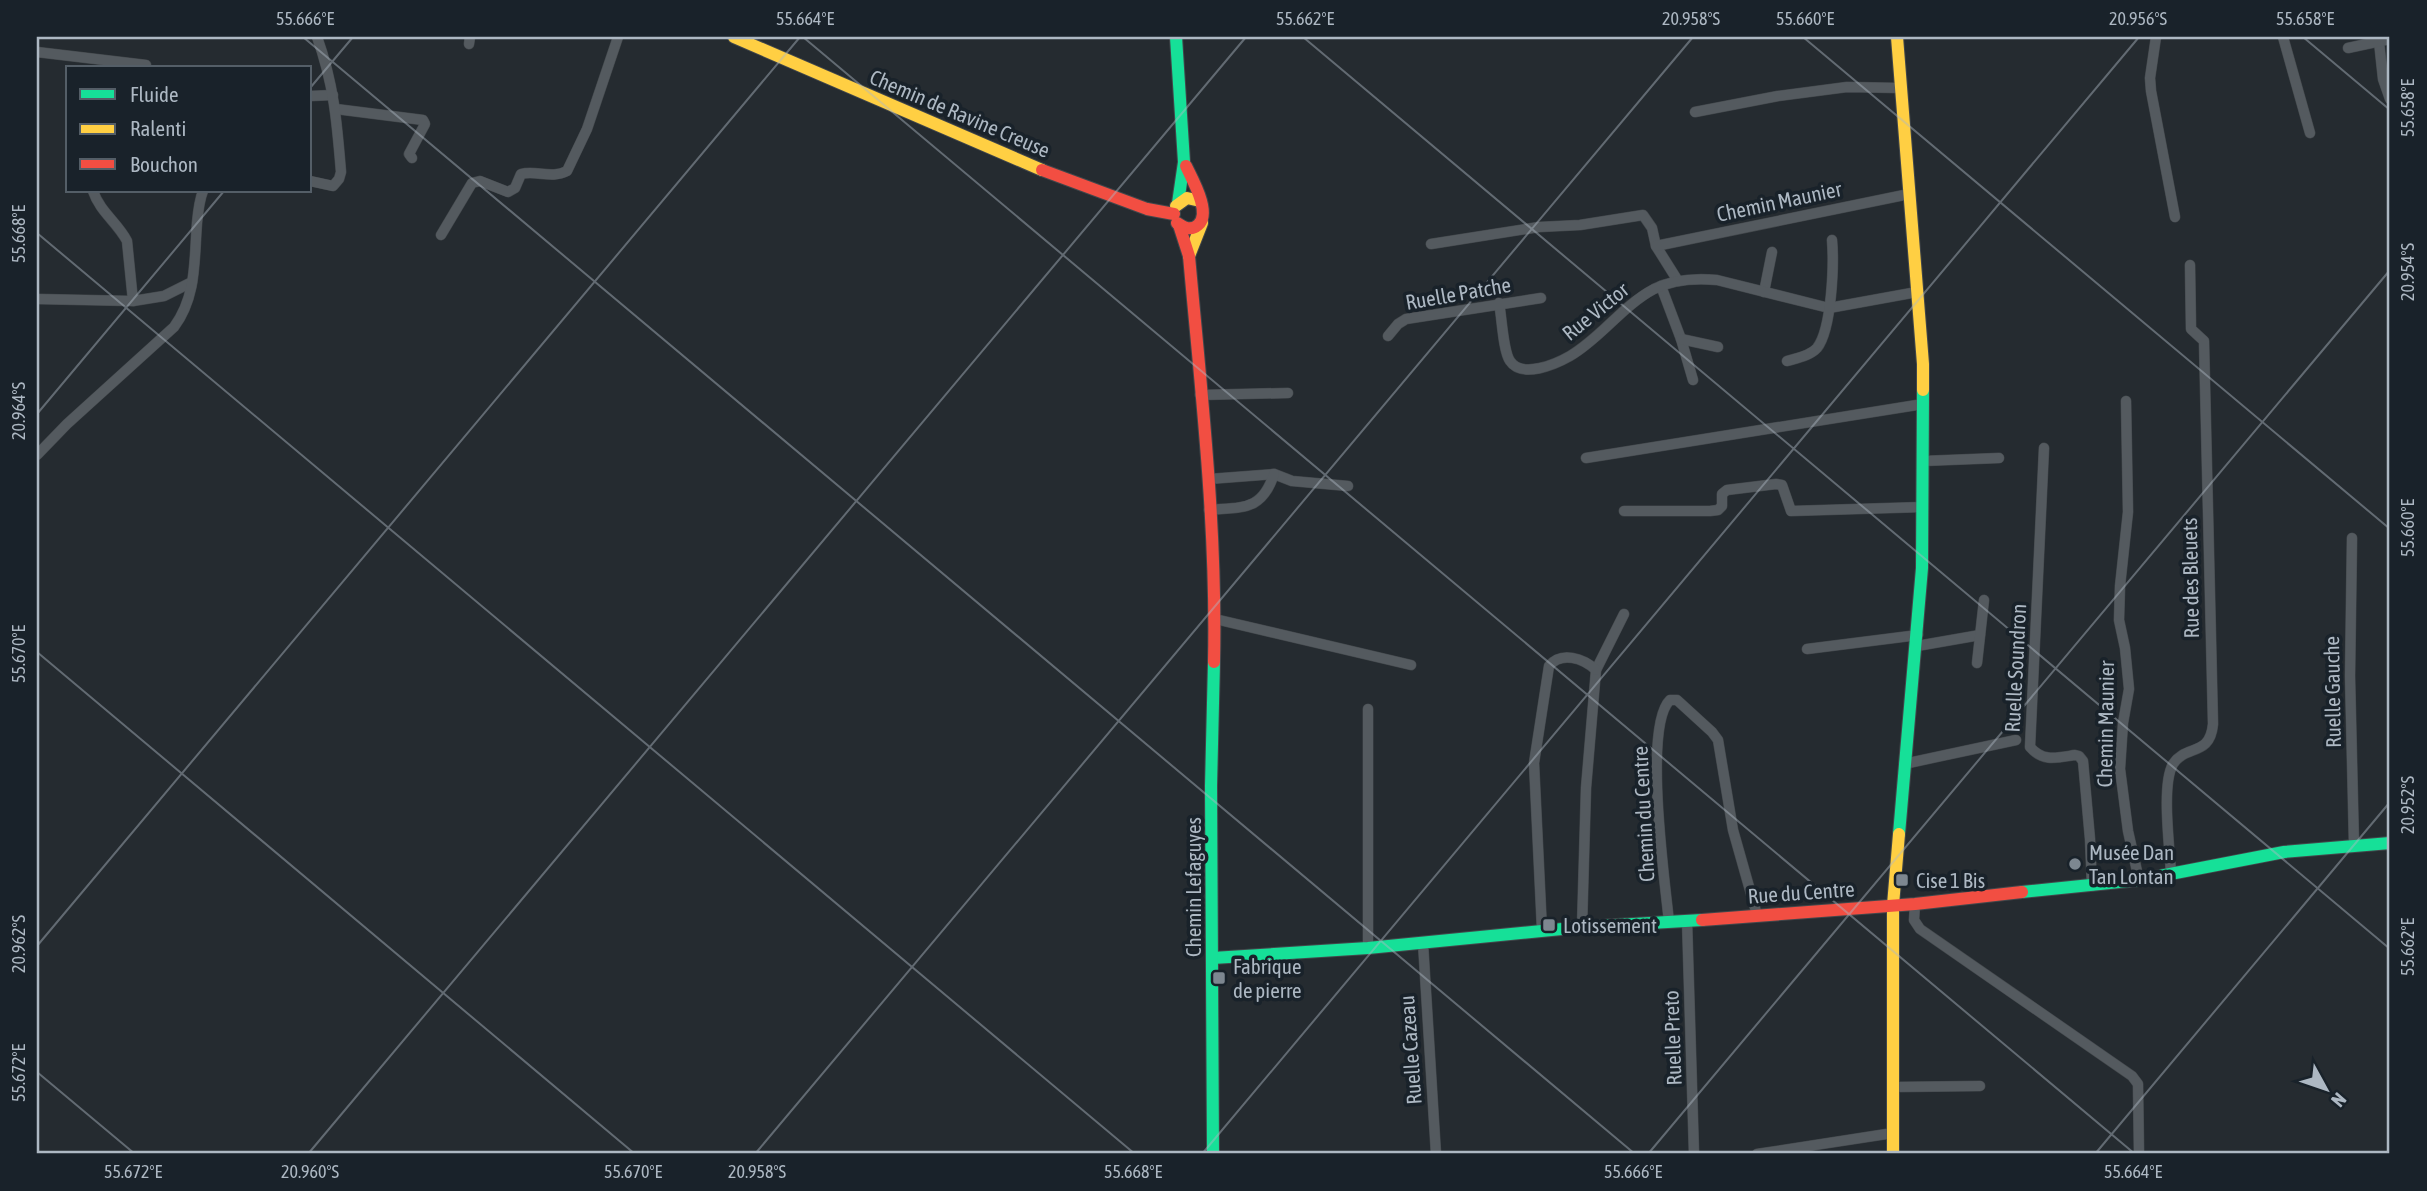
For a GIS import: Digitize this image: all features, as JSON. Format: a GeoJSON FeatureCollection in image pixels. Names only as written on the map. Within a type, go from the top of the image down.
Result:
{"type":"FeatureCollection","features":[{"type":"Feature","properties":{"kind":"street"},"geometry":{"type":"LineString","coordinates":[[312,181],[332,186],[340,179],[336,109],[329,70],[317,37]]}},
{"type":"Feature","properties":{"kind":"street"},"geometry":{"type":"LineString","coordinates":[[441,235],[472,183],[480,181],[508,192],[515,188],[521,174],[526,172],[554,175],[567,171],[587,129],[618,37]]}},
{"type":"Feature","properties":{"kind":"street","name":"Chemin de Ravine Creuse"},"geometry":{"type":"LineString","coordinates":[[734,37],[1042,170],[1147,209],[1177,214]]}},
{"type":"Feature","properties":{"kind":"street","name":"Chemin Lefaguyes"},"geometry":{"type":"LineString","coordinates":[[1176,37],[1184,162],[1177,214],[1189,256],[1209,479],[1215,619],[1211,786],[1213,1154]]}},
{"type":"Feature","properties":{"kind":"street"},"geometry":{"type":"LineString","coordinates":[[1893,1154],[1894,905],[1904,764],[1923,568],[1923,365],[1896,37]]}},
{"type":"Feature","properties":{"kind":"street"},"geometry":{"type":"LineString","coordinates":[[2156,37],[2150,78],[2151,91],[2175,217]]}},
{"type":"Feature","properties":{"kind":"street"},"geometry":{"type":"LineString","coordinates":[[2283,37],[2310,133]]}},
{"type":"Feature","properties":{"kind":"street"},"geometry":{"type":"LineString","coordinates":[[2348,48],[2390,39]]}},
{"type":"Feature","properties":{"kind":"street"},"geometry":{"type":"LineString","coordinates":[[2379,42],[2383,79],[2390,99]]}},
{"type":"Feature","properties":{"kind":"street"},"geometry":{"type":"LineString","coordinates":[[37,52],[146,65]]}},
{"type":"Feature","properties":{"kind":"street"},"geometry":{"type":"LineString","coordinates":[[1695,112],[1779,96],[1847,87],[1900,88]]}},
{"type":"Feature","properties":{"kind":"street"},"geometry":{"type":"LineString","coordinates":[[312,96],[333,95]]}},
{"type":"Feature","properties":{"kind":"street"},"geometry":{"type":"LineString","coordinates":[[336,109],[423,120],[425,124],[409,154],[412,158]]}},
{"type":"Feature","properties":{"kind":"street","name":"Chemin Lefaguyes"},"geometry":{"type":"LineString","coordinates":[[1184,162],[1200,201]]}},
{"type":"Feature","properties":{"kind":"street"},"geometry":{"type":"LineString","coordinates":[[93,192],[101,210],[127,241],[133,301]]}},
{"type":"Feature","properties":{"kind":"street"},"geometry":{"type":"LineString","coordinates":[[37,454],[174,327],[189,303],[203,192]]}},
{"type":"Feature","properties":{"kind":"street","name":"Chemin Maunier"},"geometry":{"type":"LineString","coordinates":[[1656,246],[1909,194]]}},
{"type":"Feature","properties":{"kind":"street"},"geometry":{"type":"LineString","coordinates":[[1185,198],[1200,201],[1205,208],[1202,223],[1195,228],[1186,229],[1177,214],[1185,198]]}},
{"type":"Feature","properties":{"kind":"street"},"geometry":{"type":"LineString","coordinates":[[1431,244],[1539,227],[1580,225],[1643,215],[1651,228],[1656,246],[1678,281]]}},
{"type":"Feature","properties":{"kind":"street","name":"Chemin Lefaguyes"},"geometry":{"type":"LineString","coordinates":[[1189,256],[1202,223]]}},
{"type":"Feature","properties":{"kind":"street"},"geometry":{"type":"LineString","coordinates":[[1787,361],[1811,354],[1816,349],[1829,307],[1832,240]]}},
{"type":"Feature","properties":{"kind":"street"},"geometry":{"type":"LineString","coordinates":[[1764,292],[1772,252]]}},
{"type":"Feature","properties":{"kind":"street","name":"Rue des Bleuets"},"geometry":{"type":"LineString","coordinates":[[2171,874],[2168,775],[2179,757],[2196,751],[2206,743],[2213,724],[2204,341],[2192,329],[2190,265]]}},
{"type":"Feature","properties":{"kind":"street","name":"Rue Victor"},"geometry":{"type":"LineString","coordinates":[[1499,303],[1508,357],[1515,367],[1525,370],[1552,365],[1572,355],[1633,302],[1661,286],[1678,281],[1699,278],[1717,280],[1829,307],[1917,292]]}},
{"type":"Feature","properties":{"kind":"street"},"geometry":{"type":"LineString","coordinates":[[37,299],[133,301],[164,296],[192,282]]}},
{"type":"Feature","properties":{"kind":"street"},"geometry":{"type":"LineString","coordinates":[[1661,286],[1693,380]]}},
{"type":"Feature","properties":{"kind":"street","name":"Ruelle Patche"},"geometry":{"type":"LineString","coordinates":[[1388,336],[1406,319],[1541,298]]}},
{"type":"Feature","properties":{"kind":"street"},"geometry":{"type":"LineString","coordinates":[[1681,339],[1718,347]]}},
{"type":"Feature","properties":{"kind":"street"},"geometry":{"type":"LineString","coordinates":[[1200,395],[1288,393]]}},
{"type":"Feature","properties":{"kind":"street","name":"Chemin Maunier"},"geometry":{"type":"LineString","coordinates":[[2126,401],[2128,512],[2119,620],[2129,689],[2123,723],[2120,769],[2128,831],[2139,880]]}},
{"type":"Feature","properties":{"kind":"street"},"geometry":{"type":"LineString","coordinates":[[1586,458],[1923,404]]}},
{"type":"Feature","properties":{"kind":"street","name":"Ruelle Soundron"},"geometry":{"type":"LineString","coordinates":[[2044,448],[2030,747],[2046,759],[2079,755],[2083,761],[2092,886]]}},
{"type":"Feature","properties":{"kind":"street"},"geometry":{"type":"LineString","coordinates":[[1923,461],[1999,458]]}},
{"type":"Feature","properties":{"kind":"street"},"geometry":{"type":"LineString","coordinates":[[1209,479],[1274,474],[1292,481],[1348,486]]}},
{"type":"Feature","properties":{"kind":"street"},"geometry":{"type":"LineString","coordinates":[[1209,510],[1250,507],[1266,492],[1274,474]]}},
{"type":"Feature","properties":{"kind":"street"},"geometry":{"type":"LineString","coordinates":[[1624,511],[1710,512],[1722,506],[1722,494],[1727,491],[1776,484],[1782,485],[1791,511],[1923,507]]}},
{"type":"Feature","properties":{"kind":"street","name":"Ruelle Gauche"},"geometry":{"type":"LineString","coordinates":[[2352,538],[2350,676],[2354,845]]}},
{"type":"Feature","properties":{"kind":"street"},"geometry":{"type":"LineString","coordinates":[[1977,663],[1984,600]]}},
{"type":"Feature","properties":{"kind":"street"},"geometry":{"type":"LineString","coordinates":[[1582,927],[1586,788],[1596,670],[1624,614]]}},
{"type":"Feature","properties":{"kind":"street"},"geometry":{"type":"LineString","coordinates":[[1215,619],[1411,665]]}},
{"type":"Feature","properties":{"kind":"street"},"geometry":{"type":"LineString","coordinates":[[1807,649],[1980,635]]}},
{"type":"Feature","properties":{"kind":"street"},"geometry":{"type":"LineString","coordinates":[[1542,930],[1534,763],[1549,666],[1555,659],[1564,656],[1588,664],[1596,670]]}},
{"type":"Feature","properties":{"kind":"street","name":"Chemin du Centre"},"geometry":{"type":"LineString","coordinates":[[1669,922],[1658,813],[1658,738],[1661,713],[1670,700],[1677,700],[1718,740],[1733,830],[1757,915]]}},
{"type":"Feature","properties":{"kind":"street"},"geometry":{"type":"LineString","coordinates":[[1368,709],[1368,948]]}},
{"type":"Feature","properties":{"kind":"street"},"geometry":{"type":"LineString","coordinates":[[1904,764],[2017,740]]}},
{"type":"Feature","properties":{"kind":"street","name":"Rue du Centre"},"geometry":{"type":"LineString","coordinates":[[1213,958],[1368,948],[1542,930],[1915,904],[2139,880],[2284,852],[2390,842]]}},
{"type":"Feature","properties":{"kind":"street"},"geometry":{"type":"LineString","coordinates":[[1915,904],[1914,920],[1920,929],[2132,1076],[2138,1084],[2139,1154]]}},
{"type":"Feature","properties":{"kind":"street","name":"Ruelle Preto"},"geometry":{"type":"LineString","coordinates":[[1687,920],[1695,1154]]}},
{"type":"Feature","properties":{"kind":"street","name":"Ruelle Cazeau"},"geometry":{"type":"LineString","coordinates":[[1423,943],[1436,1154]]}},
{"type":"Feature","properties":{"kind":"street"},"geometry":{"type":"LineString","coordinates":[[1893,1087],[1980,1086]]}},
{"type":"Feature","properties":{"kind":"street"},"geometry":{"type":"LineString","coordinates":[[1757,1154],[1893,1133]]}},
{"type":"Feature","properties":{"kind":"traffic: fast"},"geometry":{"type":"LineString","coordinates":[[1176,37],[1184,162],[1178,203]]}},
{"type":"Feature","properties":{"kind":"traffic: fast"},"geometry":{"type":"LineString","coordinates":[[1899,834],[1922,568],[1923,390]]}},
{"type":"Feature","properties":{"kind":"traffic: fast"},"geometry":{"type":"LineString","coordinates":[[1213,1154],[1211,786],[1214,662]]}},
{"type":"Feature","properties":{"kind":"traffic: fast"},"geometry":{"type":"LineString","coordinates":[[2022,892],[2139,880],[2284,852],[2390,843]]}},
{"type":"Feature","properties":{"kind":"traffic: fast"},"geometry":{"type":"LineString","coordinates":[[1213,958],[1368,948],[1582,927],[1702,920]]}},
{"type":"Feature","properties":{"kind":"traffic: slow"},"geometry":{"type":"LineString","coordinates":[[734,37],[1042,170]]}},
{"type":"Feature","properties":{"kind":"traffic: slow"},"geometry":{"type":"LineString","coordinates":[[1897,37],[1923,390]]}},
{"type":"Feature","properties":{"kind":"traffic: slow"},"geometry":{"type":"LineString","coordinates":[[1176,206],[1187,198],[1200,201]]}},
{"type":"Feature","properties":{"kind":"traffic: slow"},"geometry":{"type":"LineString","coordinates":[[1189,256],[1202,223]]}},
{"type":"Feature","properties":{"kind":"traffic: slow"},"geometry":{"type":"LineString","coordinates":[[1893,1154],[1893,905],[1899,834]]}},
{"type":"Feature","properties":{"kind":"traffic: jam"},"geometry":{"type":"LineString","coordinates":[[1177,223],[1193,228],[1202,220],[1202,204],[1186,166]]}},
{"type":"Feature","properties":{"kind":"traffic: jam"},"geometry":{"type":"LineString","coordinates":[[1042,170],[1147,209],[1174,214]]}},
{"type":"Feature","properties":{"kind":"traffic: jam"},"geometry":{"type":"LineString","coordinates":[[1179,225],[1189,256],[1207,459],[1213,560],[1214,662]]}},
{"type":"Feature","properties":{"kind":"traffic: jam"},"geometry":{"type":"LineString","coordinates":[[1702,920],[1915,904],[2022,892]]}},
{"type":"Feature","properties":{"kind":"place","name":"Musée Dan Tan Lontan"},"geometry":{"type":"Point","coordinates":[2075,864]}},
{"type":"Feature","properties":{"kind":"place","name":"Cise 1 Bis"},"geometry":{"type":"Point","coordinates":[1902,880]}},
{"type":"Feature","properties":{"kind":"place","name":"Lotissement"},"geometry":{"type":"Point","coordinates":[1549,925]}},
{"type":"Feature","properties":{"kind":"place","name":"Fabrique de pierre"},"geometry":{"type":"Point","coordinates":[1219,978]}}]}
